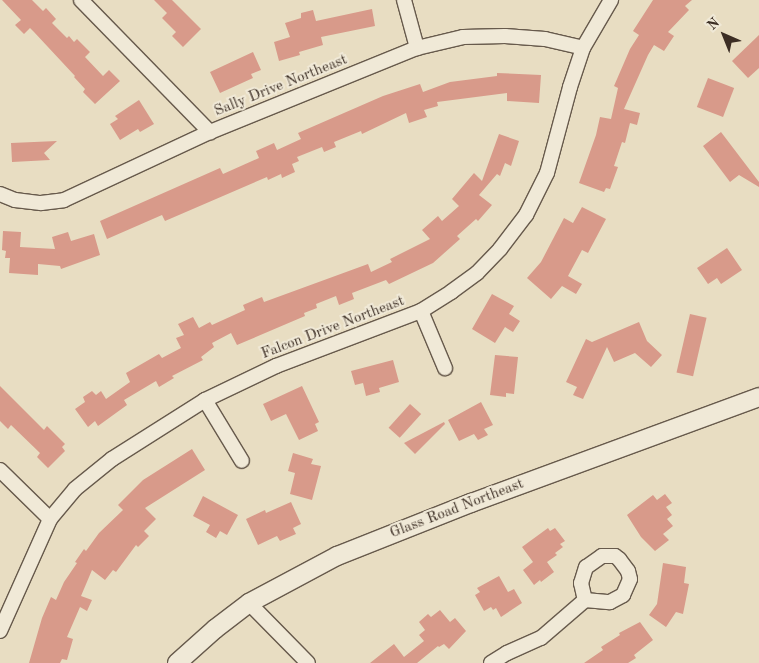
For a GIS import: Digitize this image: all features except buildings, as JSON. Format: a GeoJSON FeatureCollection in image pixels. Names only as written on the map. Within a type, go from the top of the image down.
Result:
{"type":"FeatureCollection","features":[{"type":"Feature","properties":{"kind":"street"},"geometry":{"type":"LineString","coordinates":[[81,0],[210,132]]}},
{"type":"Feature","properties":{"kind":"street"},"geometry":{"type":"LineString","coordinates":[[404,0],[416,48]]}},
{"type":"Feature","properties":{"kind":"street","name":"Falcon Drive Northeast"},"geometry":{"type":"LineString","coordinates":[[1,627],[50,519],[75,489],[112,459],[205,400],[276,366],[421,311],[476,273],[500,249],[526,215],[547,173],[570,87],[583,48],[611,0]]}},
{"type":"Feature","properties":{"kind":"street","name":"Sally Drive Northeast"},"geometry":{"type":"LineString","coordinates":[[0,194],[15,200],[41,203],[64,200],[210,132],[416,48],[463,37],[505,36],[545,39],[583,48]]}},
{"type":"Feature","properties":{"kind":"street"},"geometry":{"type":"LineString","coordinates":[[421,311],[445,368]]}},
{"type":"Feature","properties":{"kind":"street","name":"Glass Road Northeast"},"geometry":{"type":"LineString","coordinates":[[177,663],[215,629],[249,603],[337,556],[489,496],[759,397]]}},
{"type":"Feature","properties":{"kind":"street"},"geometry":{"type":"LineString","coordinates":[[205,400],[242,460]]}},
{"type":"Feature","properties":{"kind":"street"},"geometry":{"type":"LineString","coordinates":[[0,470],[50,519]]}},
{"type":"Feature","properties":{"kind":"street"},"geometry":{"type":"LineString","coordinates":[[491,663],[506,653],[541,638],[585,600]]}},
{"type":"Feature","properties":{"kind":"street"},"geometry":{"type":"LineString","coordinates":[[249,603],[308,663]]}}]}
